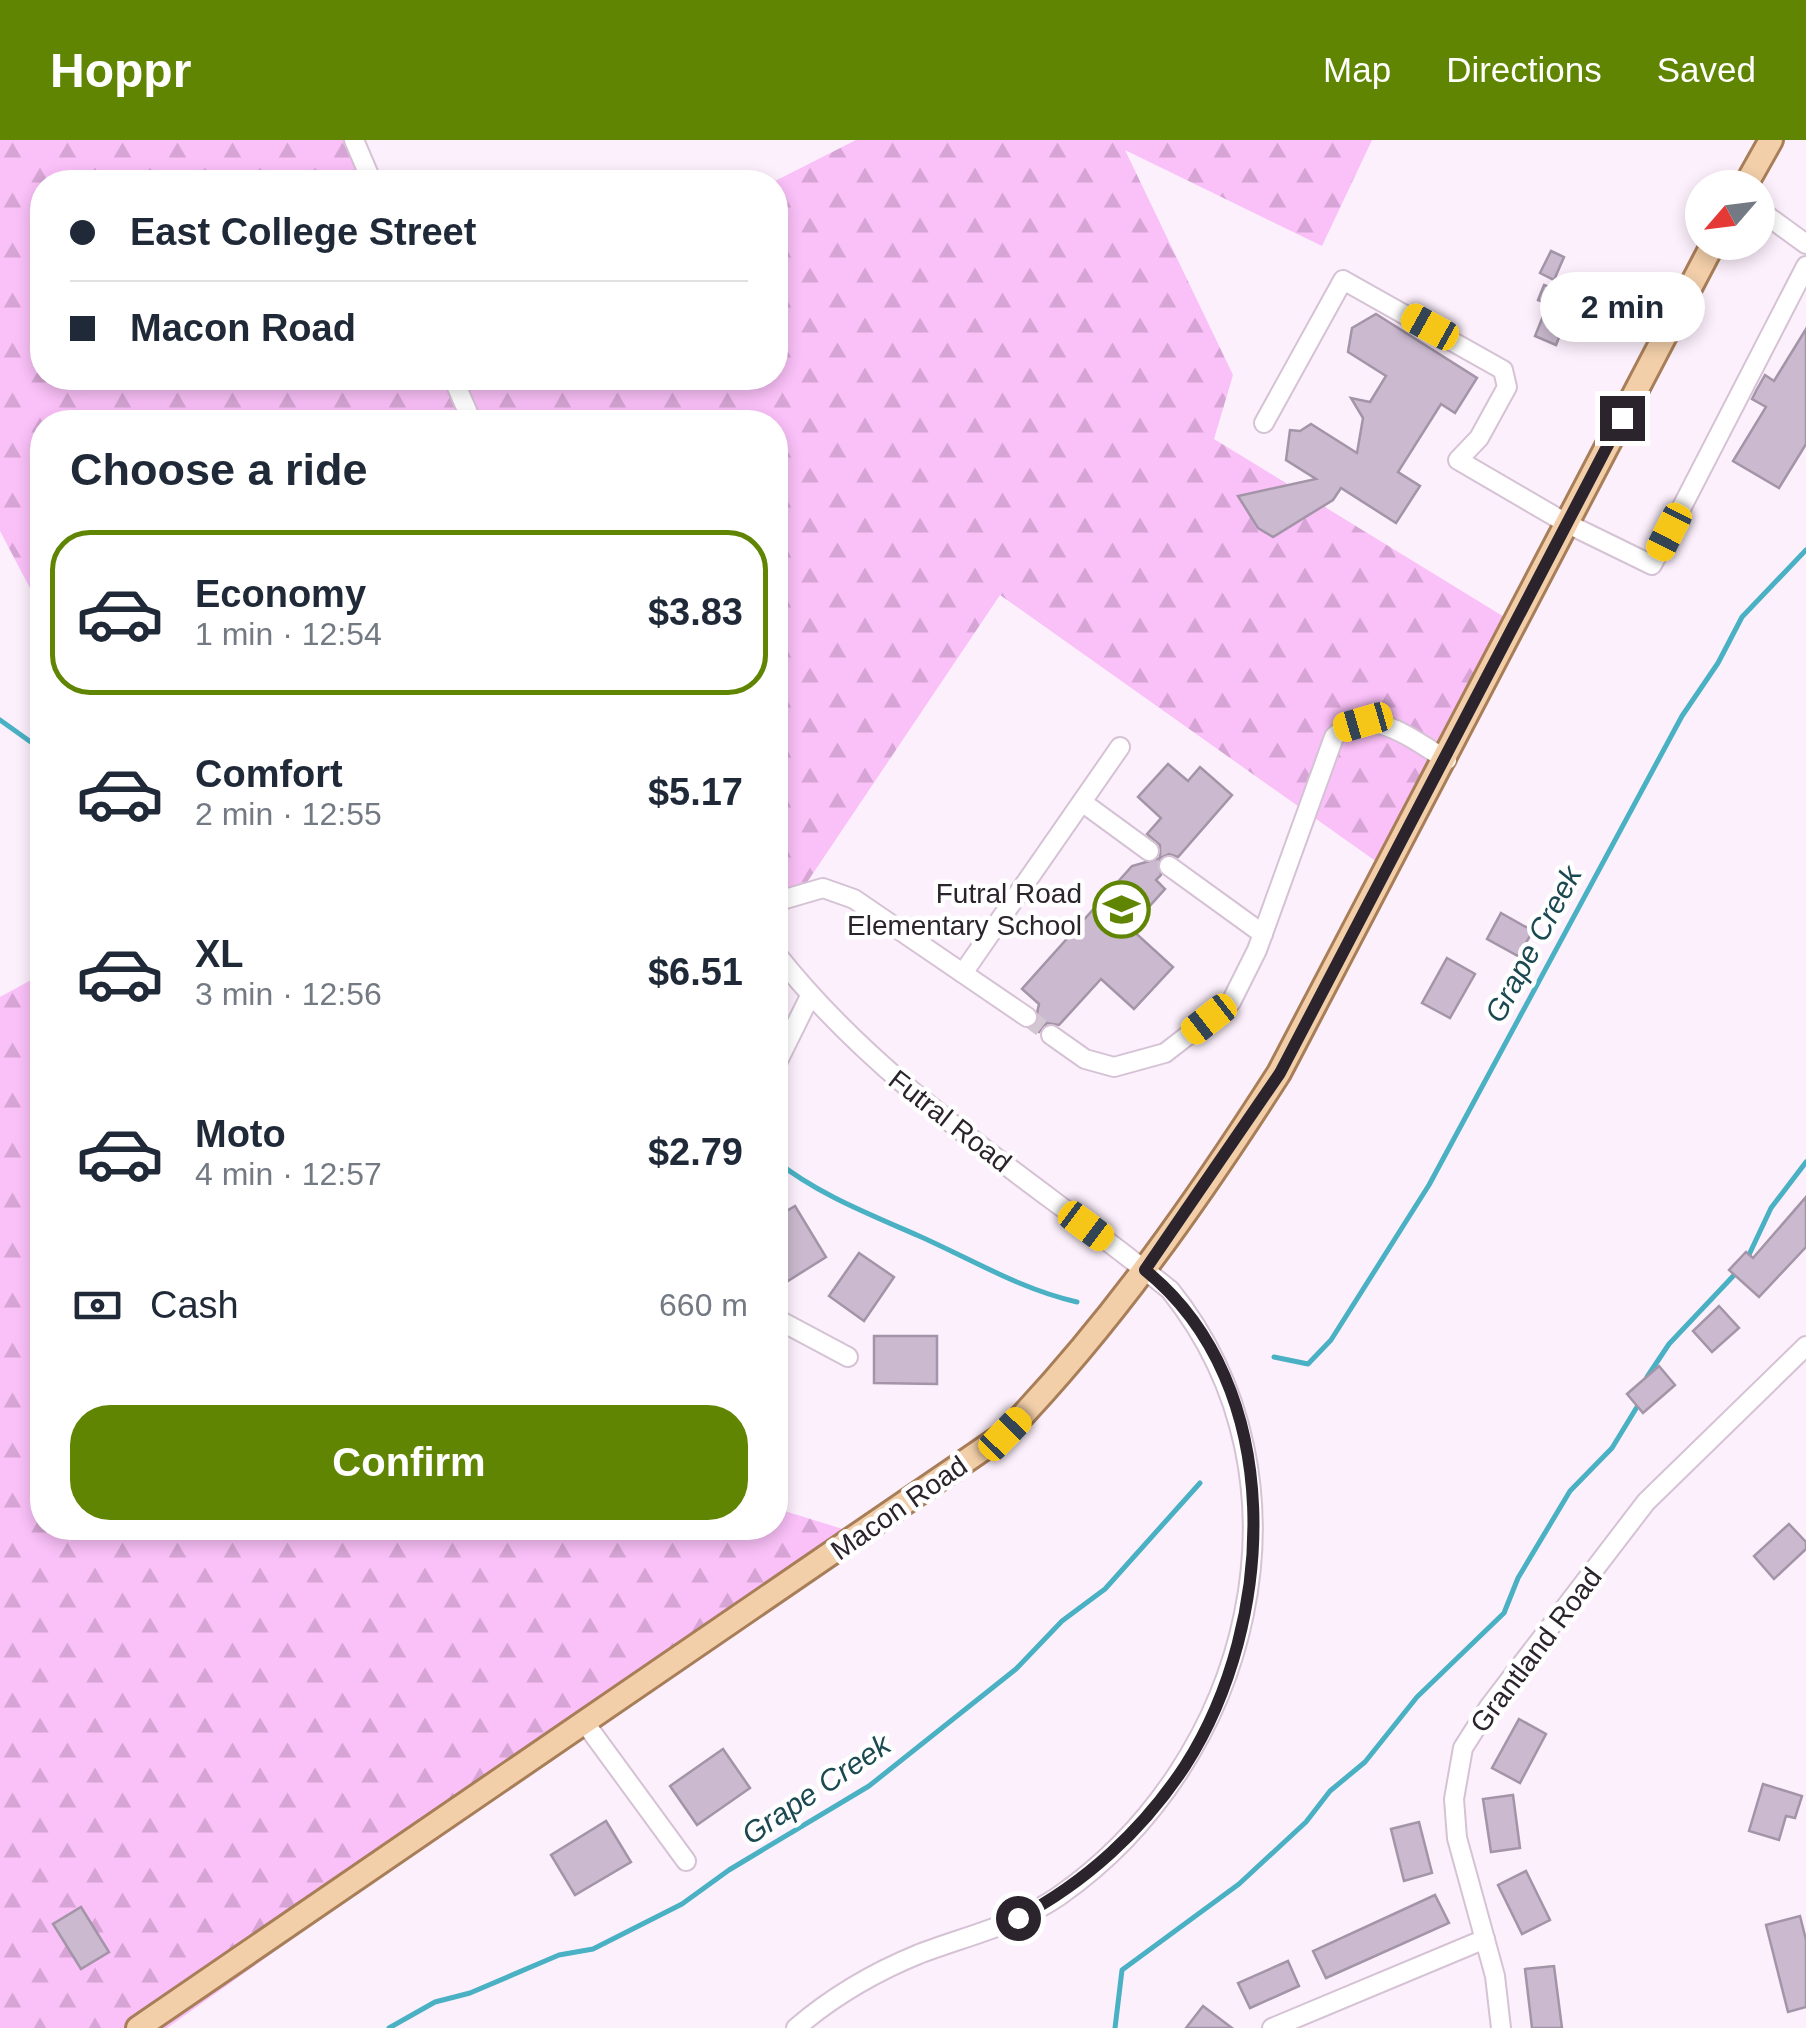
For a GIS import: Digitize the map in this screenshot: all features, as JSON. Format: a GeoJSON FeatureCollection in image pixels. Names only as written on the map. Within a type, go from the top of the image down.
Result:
{"type":"FeatureCollection","features":[{"type":"Feature","properties":{"kind":"main road"},"geometry":{"type":"LineString","coordinates":[[1754,170],[1771,140]]}},
{"type":"Feature","properties":{"kind":"main road","name":"Macon Road"},"geometry":{"type":"LineString","coordinates":[[138,2028],[1005,1434],[1083,1352],[1145,1270],[1280,1073],[1705,260]]}},
{"type":"Feature","properties":{"kind":"street"},"geometry":{"type":"LineString","coordinates":[[354,140],[367,170]]}},
{"type":"Feature","properties":{"kind":"street"},"geometry":{"type":"LineString","coordinates":[[1775,221],[1806,244]]}},
{"type":"Feature","properties":{"kind":"street"},"geometry":{"type":"LineString","coordinates":[[1264,422],[1343,280],[1503,370],[1508,387],[1479,438],[1458,460],[1566,523],[1652,565],[1806,266]]}},
{"type":"Feature","properties":{"kind":"street"},"geometry":{"type":"LineString","coordinates":[[1050,1035],[1084,1058],[1114,1067],[1166,1053],[1231,1002],[1263,934],[1334,736],[1343,727],[1382,723],[1446,760]]}},
{"type":"Feature","properties":{"kind":"street"},"geometry":{"type":"LineString","coordinates":[[962,972],[1120,747]]}},
{"type":"Feature","properties":{"kind":"street"},"geometry":{"type":"LineString","coordinates":[[1082,802],[1149,851]]}},
{"type":"Feature","properties":{"kind":"street"},"geometry":{"type":"LineString","coordinates":[[1169,866],[1263,934]]}},
{"type":"Feature","properties":{"kind":"street"},"geometry":{"type":"LineString","coordinates":[[788,898],[823,888],[854,899],[1027,1017]]}},
{"type":"Feature","properties":{"kind":"street","name":"Futral Road"},"geometry":{"type":"LineString","coordinates":[[788,968],[810,996],[888,1074],[1145,1270],[1186,1309],[1221,1371],[1238,1413],[1254,1507],[1245,1609],[1230,1671],[1186,1764],[1139,1826],[1056,1898],[973,1938],[920,1954],[876,1976],[834,1998],[796,2028]]}},
{"type":"Feature","properties":{"kind":"street"},"geometry":{"type":"LineString","coordinates":[[788,1041],[810,996]]}},
{"type":"Feature","properties":{"kind":"street"},"geometry":{"type":"LineString","coordinates":[[788,1325],[848,1357]]}},
{"type":"Feature","properties":{"kind":"street","name":"Grantland Road"},"geometry":{"type":"LineString","coordinates":[[1501,2028],[1495,1976],[1457,1838],[1454,1799],[1464,1748],[1489,1708],[1646,1502],[1806,1346]]}},
{"type":"Feature","properties":{"kind":"street"},"geometry":{"type":"LineString","coordinates":[[585,1723],[686,1862]]}},
{"type":"Feature","properties":{"kind":"street"},"geometry":{"type":"LineString","coordinates":[[1272,2028],[1485,1939]]}},
{"type":"Feature","properties":{"kind":"green space"},"geometry":{"type":"Polygon","coordinates":[[[0,140],[354,140],[365,170],[30,170],[30,390],[788,390],[788,174],[856,140],[1372,140],[1322,246],[1125,150],[1233,375],[1214,439],[1514,623],[1391,872],[1000,595],[788,911],[788,410],[30,410],[30,588],[0,531],[0,140]]]}},
{"type":"Feature","properties":{"kind":"green space"},"geometry":{"type":"Polygon","coordinates":[[[30,981],[30,1540],[788,1540],[788,1512],[875,1539],[465,1816],[167,2028],[0,2028],[0,997],[30,981]]]}},
{"type":"Feature","properties":{"kind":"building"},"geometry":{"type":"Polygon","coordinates":[[[1551,251],[1564,257],[1554,280],[1540,273],[1551,251]]]}},
{"type":"Feature","properties":{"kind":"building"},"geometry":{"type":"Polygon","coordinates":[[[1544,285],[1575,297],[1556,345],[1535,336],[1548,304],[1538,300],[1544,285]]]}},
{"type":"Feature","properties":{"kind":"building"},"geometry":{"type":"Polygon","coordinates":[[[1376,314],[1477,378],[1455,413],[1441,404],[1398,472],[1420,486],[1396,523],[1341,488],[1333,500],[1273,537],[1258,528],[1238,496],[1316,479],[1286,460],[1290,430],[1300,431],[1311,424],[1357,453],[1363,418],[1351,398],[1370,402],[1386,376],[1348,352],[1352,328],[1376,314]]]}},
{"type":"Feature","properties":{"kind":"building"},"geometry":{"type":"Polygon","coordinates":[[[1806,329],[1806,444],[1779,488],[1733,461],[1766,407],[1752,399],[1756,391],[1765,375],[1774,381],[1806,329]]]}},
{"type":"Feature","properties":{"kind":"building"},"geometry":{"type":"Polygon","coordinates":[[[1168,764],[1188,781],[1200,767],[1232,795],[1178,857],[1169,854],[1160,858],[1160,845],[1147,834],[1161,818],[1138,797],[1168,764]]]}},
{"type":"Feature","properties":{"kind":"building","name":"Futral Road Elementary School"},"geometry":{"type":"Polygon","coordinates":[[[1160,858],[1161,875],[1156,880],[1165,889],[1130,928],[1173,967],[1134,1009],[1101,979],[1059,1025],[1047,1023],[1039,1032],[1034,1027],[1039,1004],[1022,989],[1132,866],[1160,858]]]}},
{"type":"Feature","properties":{"kind":"building"},"geometry":{"type":"Polygon","coordinates":[[[1501,913],[1533,931],[1518,956],[1487,939],[1501,913]]]}},
{"type":"Feature","properties":{"kind":"building"},"geometry":{"type":"Polygon","coordinates":[[[1447,958],[1475,974],[1450,1018],[1422,1003],[1447,958]]]}},
{"type":"Feature","properties":{"kind":"building"},"geometry":{"type":"Polygon","coordinates":[[[1806,1197],[1806,1247],[1759,1297],[1729,1270],[1746,1252],[1753,1258],[1806,1197]]]}},
{"type":"Feature","properties":{"kind":"building"},"geometry":{"type":"Polygon","coordinates":[[[795,1206],[826,1257],[788,1281],[788,1210],[795,1206]]]}},
{"type":"Feature","properties":{"kind":"building"},"geometry":{"type":"Polygon","coordinates":[[[859,1253],[894,1277],[864,1321],[829,1296],[859,1253]]]}},
{"type":"Feature","properties":{"kind":"building"},"geometry":{"type":"Polygon","coordinates":[[[1719,1306],[1739,1328],[1712,1352],[1693,1331],[1719,1306]]]}},
{"type":"Feature","properties":{"kind":"building"},"geometry":{"type":"Polygon","coordinates":[[[874,1336],[937,1336],[937,1384],[874,1383],[874,1336]]]}},
{"type":"Feature","properties":{"kind":"building"},"geometry":{"type":"Polygon","coordinates":[[[1659,1366],[1675,1385],[1643,1413],[1627,1394],[1659,1366]]]}},
{"type":"Feature","properties":{"kind":"building"},"geometry":{"type":"Polygon","coordinates":[[[1789,1524],[1806,1542],[1806,1549],[1774,1579],[1754,1556],[1789,1524]]]}},
{"type":"Feature","properties":{"kind":"building"},"geometry":{"type":"Polygon","coordinates":[[[1519,1719],[1546,1734],[1520,1783],[1492,1768],[1519,1719]]]}},
{"type":"Feature","properties":{"kind":"building"},"geometry":{"type":"Polygon","coordinates":[[[723,1749],[750,1788],[697,1825],[670,1786],[723,1749]]]}},
{"type":"Feature","properties":{"kind":"building"},"geometry":{"type":"Polygon","coordinates":[[[1763,1784],[1802,1796],[1795,1818],[1786,1816],[1779,1840],[1749,1831],[1763,1784]]]}},
{"type":"Feature","properties":{"kind":"building"},"geometry":{"type":"Polygon","coordinates":[[[1513,1795],[1520,1848],[1491,1852],[1483,1799],[1513,1795]]]}},
{"type":"Feature","properties":{"kind":"building"},"geometry":{"type":"Polygon","coordinates":[[[606,1821],[631,1862],[575,1895],[551,1855],[606,1821]]]}},
{"type":"Feature","properties":{"kind":"building"},"geometry":{"type":"Polygon","coordinates":[[[1419,1822],[1432,1873],[1404,1881],[1391,1829],[1419,1822]]]}},
{"type":"Feature","properties":{"kind":"building"},"geometry":{"type":"Polygon","coordinates":[[[1526,1871],[1550,1920],[1522,1934],[1498,1885],[1526,1871]]]}},
{"type":"Feature","properties":{"kind":"building"},"geometry":{"type":"Polygon","coordinates":[[[1435,1895],[1449,1923],[1326,1978],[1313,1951],[1435,1895]]]}},
{"type":"Feature","properties":{"kind":"building"},"geometry":{"type":"Polygon","coordinates":[[[81,1907],[109,1952],[81,1969],[53,1924],[81,1907]]]}},
{"type":"Feature","properties":{"kind":"building"},"geometry":{"type":"Polygon","coordinates":[[[1800,1916],[1806,1940],[1806,2007],[1788,2012],[1766,1925],[1800,1916]]]}},
{"type":"Feature","properties":{"kind":"building"},"geometry":{"type":"Polygon","coordinates":[[[1288,1961],[1299,1986],[1250,2008],[1238,1983],[1288,1961]]]}},
{"type":"Feature","properties":{"kind":"building"},"geometry":{"type":"Polygon","coordinates":[[[1554,1966],[1562,2028],[1532,2028],[1525,1969],[1554,1966]]]}},
{"type":"Feature","properties":{"kind":"building"},"geometry":{"type":"Polygon","coordinates":[[[1203,2006],[1232,2028],[1186,2028],[1203,2006]]]}},
{"type":"Feature","properties":{"kind":"waterway","name":"Grape Creek"},"geometry":{"type":"LineString","coordinates":[[1274,1357],[1308,1364],[1331,1340],[1429,1185],[1682,716],[1718,663],[1742,617],[1806,550]]}},
{"type":"Feature","properties":{"kind":"waterway"},"geometry":{"type":"LineString","coordinates":[[0,720],[30,741]]}},
{"type":"Feature","properties":{"kind":"waterway"},"geometry":{"type":"LineString","coordinates":[[1747,1259],[1771,1208],[1806,1162]]}},
{"type":"Feature","properties":{"kind":"waterway"},"geometry":{"type":"LineString","coordinates":[[788,1169],[863,1211],[1016,1281],[1077,1302]]}},
{"type":"Feature","properties":{"kind":"waterway"},"geometry":{"type":"LineString","coordinates":[[1647,1377],[1669,1344],[1737,1272]]}},
{"type":"Feature","properties":{"kind":"waterway"},"geometry":{"type":"LineString","coordinates":[[1115,2028],[1122,1970],[1239,1884],[1306,1822],[1330,1791],[1365,1762],[1417,1697],[1504,1613],[1518,1578],[1570,1491],[1612,1448],[1640,1402]]}},
{"type":"Feature","properties":{"kind":"waterway","name":"Grape Creek"},"geometry":{"type":"LineString","coordinates":[[389,2028],[435,2002],[470,1993],[559,1955],[593,1949],[682,1904],[729,1870],[869,1786],[1016,1669],[1062,1621],[1105,1589],[1200,1483]]}},
{"type":"Feature","properties":{"kind":"tunnel"},"geometry":{"type":"LineString","coordinates":[[1027,1017],[1051,1035]]}},
{"type":"Feature","properties":{"kind":"place","name":"Futral Road Elementary School"},"geometry":{"type":"Point","coordinates":[1121,909]}},
{"type":"Feature","properties":{"kind":"route"},"geometry":{"type":"LineString","coordinates":[[1018,1918],[1056,1898],[1091,1871],[1139,1826],[1165,1794],[1206,1728],[1230,1671],[1245,1609],[1254,1507],[1238,1413],[1204,1335],[1170,1290],[1145,1270],[1212,1178],[1280,1073],[1622,418]]}}]}
